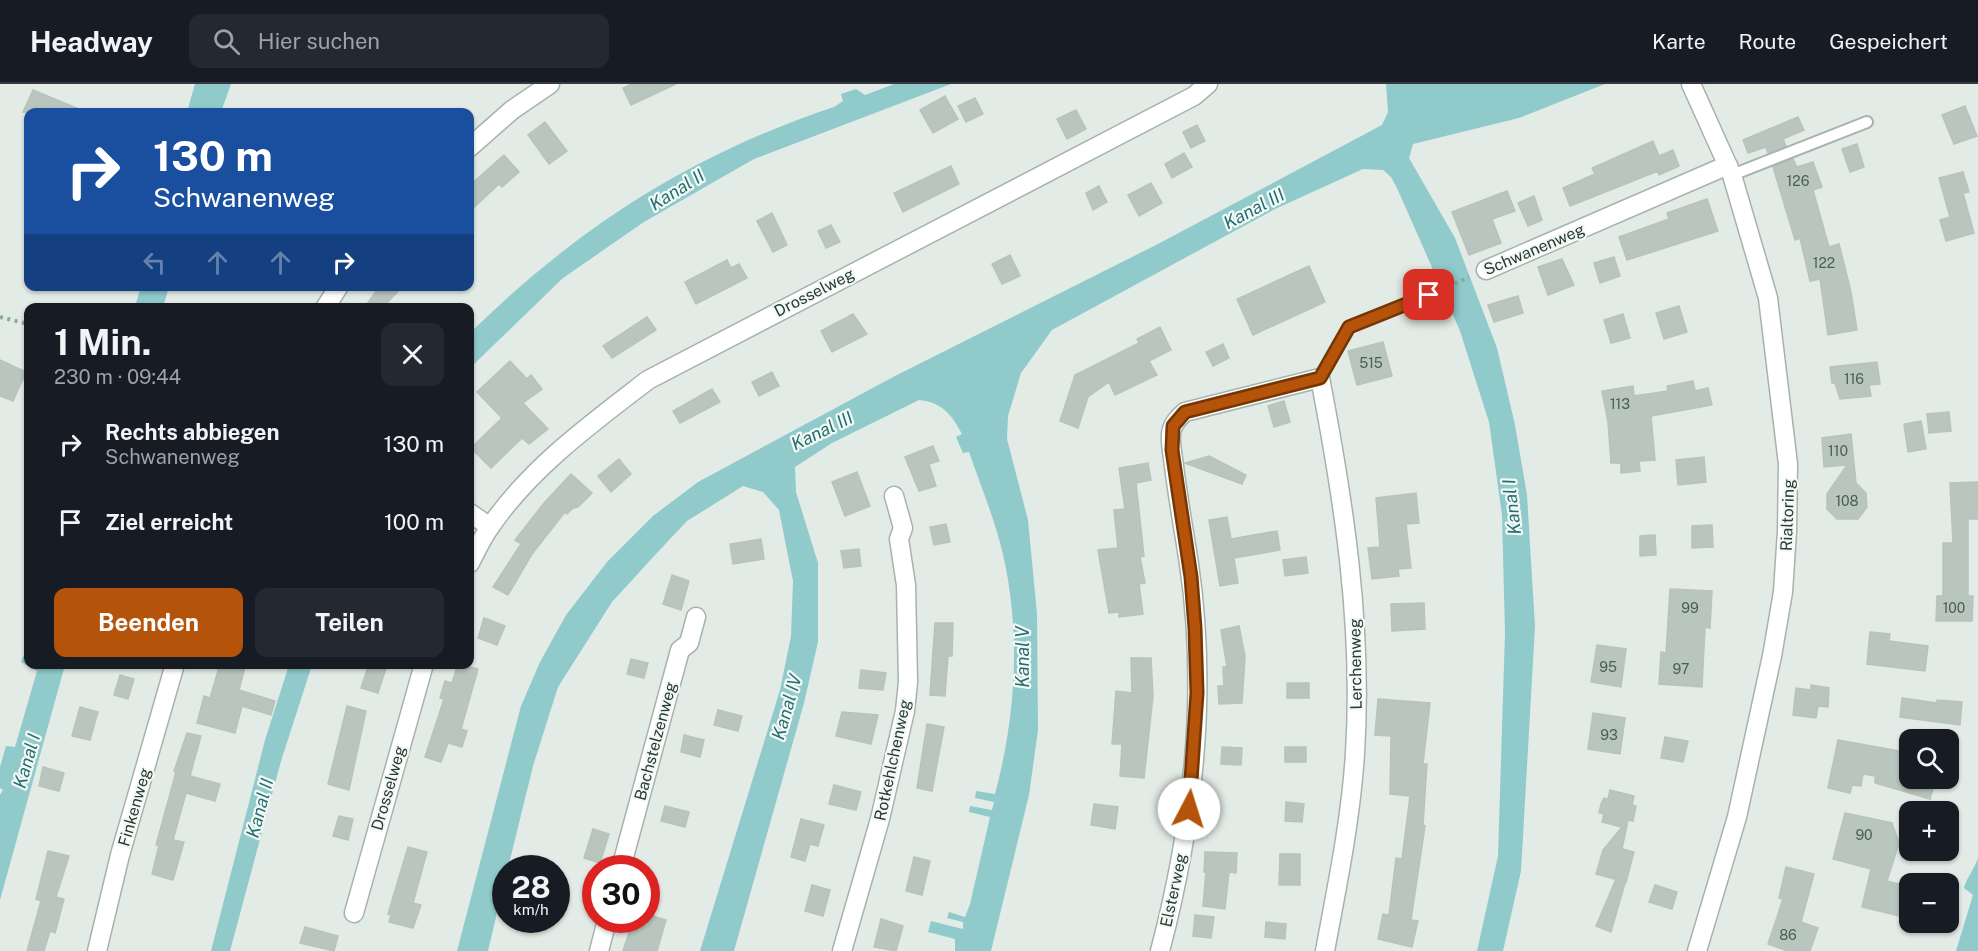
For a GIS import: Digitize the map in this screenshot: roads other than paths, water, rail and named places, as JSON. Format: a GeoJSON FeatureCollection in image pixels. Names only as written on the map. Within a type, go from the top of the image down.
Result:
{"type":"FeatureCollection","features":[{"type":"Feature","properties":{"kind":"street"},"geometry":{"type":"LineString","coordinates":[[474,143],[512,110],[550,84]]}},
{"type":"Feature","properties":{"kind":"street","name":"Drosselweg"},"geometry":{"type":"LineString","coordinates":[[474,556],[490,527],[542,468],[587,426],[648,380],[1194,96],[1208,84]]}},
{"type":"Feature","properties":{"kind":"street","name":"Rialtoring"},"geometry":{"type":"LineString","coordinates":[[1691,84],[1730,170],[1768,298],[1785,426],[1787,531],[1783,592],[1770,666],[1737,817],[1697,951]]}},
{"type":"Feature","properties":{"kind":"street","name":"Schwanenweg"},"geometry":{"type":"LineString","coordinates":[[1486,270],[1730,170]]}},
{"type":"Feature","properties":{"kind":"street","name":"Elsterweg"},"geometry":{"type":"LineString","coordinates":[[1160,951],[1173,901],[1189,809],[1197,693],[1194,610],[1170,435],[1176,420],[1185,412],[1320,378]]}},
{"type":"Feature","properties":{"kind":"street","name":"Lerchenweg"},"geometry":{"type":"LineString","coordinates":[[1320,378],[1340,482],[1352,573],[1357,690],[1355,755],[1325,951]]}},
{"type":"Feature","properties":{"kind":"street","name":"Rotkehlchenweg"},"geometry":{"type":"LineString","coordinates":[[842,951],[880,819],[905,711],[908,681],[906,585],[899,539],[903,528],[894,496]]}},
{"type":"Feature","properties":{"kind":"street"},"geometry":{"type":"LineString","coordinates":[[474,516],[490,527]]}},
{"type":"Feature","properties":{"kind":"street","name":"Bachstelzenweg"},"geometry":{"type":"LineString","coordinates":[[625,855],[680,650],[689,643],[696,617]]}},
{"type":"Feature","properties":{"kind":"street","name":"Finkenweg"},"geometry":{"type":"LineString","coordinates":[[97,951],[120,855],[174,669]]}},
{"type":"Feature","properties":{"kind":"street","name":"Drosselweg"},"geometry":{"type":"LineString","coordinates":[[354,913],[423,669]]}},
{"type":"Feature","properties":{"kind":"street"},"geometry":{"type":"LineString","coordinates":[[599,951],[604,933]]}},
{"type":"Feature","properties":{"kind":"lane"},"geometry":{"type":"LineString","coordinates":[[1730,170],[1867,122]]}},
{"type":"Feature","properties":{"kind":"lane"},"geometry":{"type":"LineString","coordinates":[[1320,378],[1349,327],[1429,295]]}},
{"type":"Feature","properties":{"kind":"water"},"geometry":{"type":"Polygon","coordinates":[[[195,84],[231,84],[222,108],[188,108],[195,84]]]}},
{"type":"Feature","properties":{"kind":"water","name":"Kanal II"},"geometry":{"type":"Polygon","coordinates":[[[894,84],[951,84],[754,159],[644,222],[563,278],[474,364],[474,329],[510,295],[594,228],[684,172],[731,148],[781,126],[834,107],[843,101],[841,94],[856,89],[865,95],[894,84]]]}},
{"type":"Feature","properties":{"kind":"water"},"geometry":{"type":"Polygon","coordinates":[[[1386,84],[1605,84],[1519,118],[1413,144],[1409,158],[1455,238],[1497,348],[1515,425],[1527,495],[1535,626],[1521,871],[1503,951],[1477,951],[1498,856],[1505,633],[1502,515],[1489,422],[1460,331],[1397,188],[1391,177],[1383,170],[1363,169],[1275,209],[1052,330],[1021,373],[1008,416],[1007,439],[1028,520],[1037,614],[1038,730],[1029,795],[991,951],[955,951],[955,939],[928,932],[931,921],[963,929],[963,922],[947,918],[949,912],[965,917],[970,904],[990,817],[969,812],[970,806],[992,810],[994,802],[975,798],[976,791],[995,794],[1008,731],[1014,667],[1011,602],[1006,570],[992,517],[969,452],[963,453],[956,437],[962,434],[954,421],[940,407],[934,403],[919,400],[832,443],[795,467],[796,492],[818,563],[818,642],[804,703],[734,951],[700,951],[780,690],[791,636],[793,581],[779,510],[763,492],[743,486],[687,521],[655,555],[612,602],[558,687],[533,766],[511,855],[492,855],[492,933],[488,951],[457,951],[521,706],[540,662],[566,615],[607,562],[653,516],[698,482],[895,376],[1156,245],[1382,125],[1388,112],[1386,84]]]}},
{"type":"Feature","properties":{"kind":"water"},"geometry":{"type":"Polygon","coordinates":[[[140,291],[168,291],[164,303],[136,303],[140,291]]]}},
{"type":"Feature","properties":{"kind":"water","name":"Kanal I"},"geometry":{"type":"Polygon","coordinates":[[[33,669],[64,669],[0,900],[0,795],[3,790],[0,788],[0,767],[6,746],[15,747],[37,671],[33,669]]]}},
{"type":"Feature","properties":{"kind":"water","name":"Kanal II"},"geometry":{"type":"Polygon","coordinates":[[[288,669],[311,669],[281,761],[230,951],[211,951],[265,740],[288,669]]]}},
{"type":"Feature","properties":{"kind":"water"},"geometry":{"type":"Polygon","coordinates":[[[1978,858],[1978,951],[1956,951],[1973,895],[1964,888],[1978,858]]]}},
{"type":"Feature","properties":{"kind":"water label","name":"Kanal III"},"geometry":{"type":"Point","coordinates":[1254,209]}},
{"type":"Feature","properties":{"kind":"water label","name":"Kanal III"},"geometry":{"type":"Point","coordinates":[822,431]}},
{"type":"Feature","properties":{"kind":"water label","name":"Kanal V"},"geometry":{"type":"Point","coordinates":[1023,657]}},
{"type":"Feature","properties":{"kind":"water label","name":"Kanal IV"},"geometry":{"type":"Point","coordinates":[787,707]}}]}
